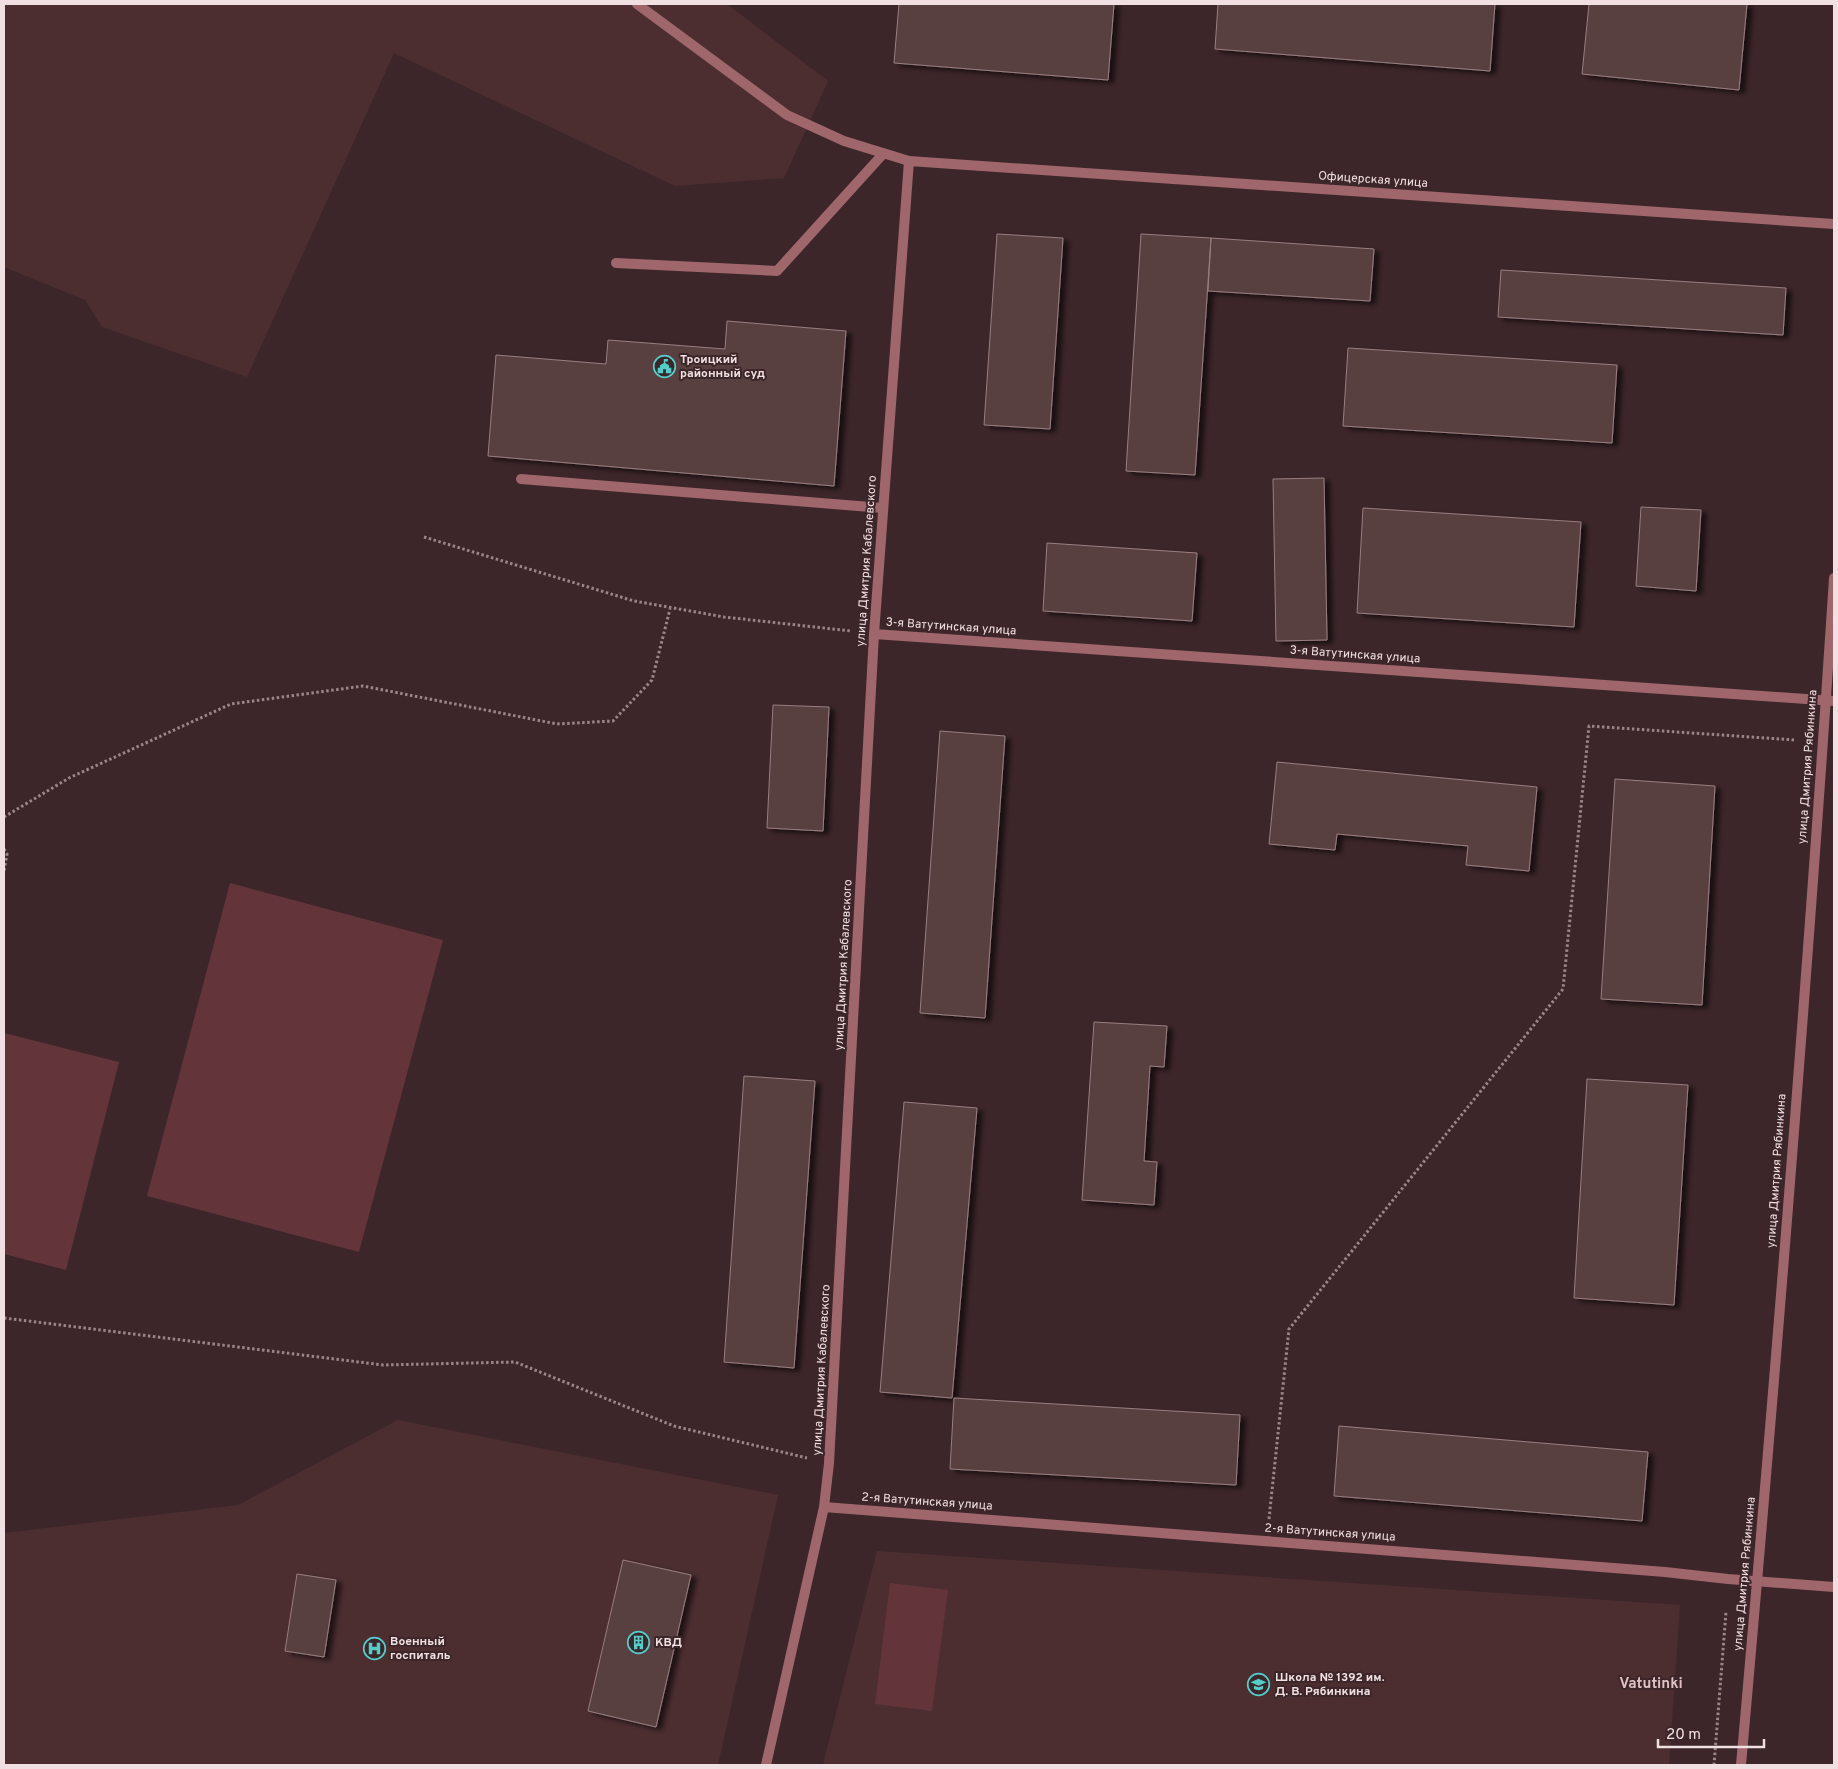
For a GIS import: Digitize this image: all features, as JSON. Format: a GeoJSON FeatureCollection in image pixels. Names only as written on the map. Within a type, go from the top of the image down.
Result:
{"type":"FeatureCollection","features":[{"type":"Feature","properties":{"kind":"street","name":"Офицерская улица"},"geometry":{"type":"LineString","coordinates":[[637,4],[787,115],[844,141],[909,161],[1834,224]]}},
{"type":"Feature","properties":{"kind":"street"},"geometry":{"type":"LineString","coordinates":[[616,263],[777,271],[883,154]]}},
{"type":"Feature","properties":{"kind":"street","name":"улица Дмитрия Кабалевского"},"geometry":{"type":"LineString","coordinates":[[766,1765],[824,1507],[829,1463],[874,634],[909,161]]}},
{"type":"Feature","properties":{"kind":"street"},"geometry":{"type":"LineString","coordinates":[[521,480],[883,508]]}},
{"type":"Feature","properties":{"kind":"street","name":"улица Дмитрия Рябинкина"},"geometry":{"type":"LineString","coordinates":[[1742,1765],[1830,701],[1834,578]]}},
{"type":"Feature","properties":{"kind":"street","name":"3-я Ватутинская улица"},"geometry":{"type":"LineString","coordinates":[[874,634],[1830,701]]}},
{"type":"Feature","properties":{"kind":"street","name":"2-я Ватутинская улица"},"geometry":{"type":"LineString","coordinates":[[824,1507],[1655,1571],[1834,1587]]}},
{"type":"Feature","properties":{"kind":"path"},"geometry":{"type":"LineString","coordinates":[[424,537],[634,601],[670,609],[874,634]]}},
{"type":"Feature","properties":{"kind":"path"},"geometry":{"type":"LineString","coordinates":[[4,817],[69,778],[231,704],[363,686],[557,724],[613,721],[652,680],[670,609]]}},
{"type":"Feature","properties":{"kind":"path"},"geometry":{"type":"LineString","coordinates":[[1269,1520],[1289,1329],[1563,989],[1589,726],[1795,740]]}},
{"type":"Feature","properties":{"kind":"path"},"geometry":{"type":"LineString","coordinates":[[4,849],[7,854],[4,871]]}},
{"type":"Feature","properties":{"kind":"path"},"geometry":{"type":"LineString","coordinates":[[4,1318],[383,1365],[515,1362],[674,1426],[829,1463]]}},
{"type":"Feature","properties":{"kind":"path"},"geometry":{"type":"LineString","coordinates":[[1714,1765],[1726,1612]]}},
{"type":"Feature","properties":{"kind":"shaded area"},"geometry":{"type":"Polygon","coordinates":[[[4,4],[727,4],[828,81],[784,178],[675,186],[394,53],[247,377],[102,327],[85,300],[4,267],[4,4]]]}},
{"type":"Feature","properties":{"kind":"shaded area"},"geometry":{"type":"Polygon","coordinates":[[[230,883],[443,940],[359,1252],[147,1196],[230,883]]]}},
{"type":"Feature","properties":{"kind":"shaded area"},"geometry":{"type":"Polygon","coordinates":[[[4,1033],[119,1062],[66,1270],[4,1254],[4,1033]]]}},
{"type":"Feature","properties":{"kind":"shaded area","name":"Военный госпиталь"},"geometry":{"type":"Polygon","coordinates":[[[398,1420],[778,1495],[718,1765],[4,1765],[4,1533],[238,1505],[398,1420]]]}},
{"type":"Feature","properties":{"kind":"shaded area","name":"Школа № 1392 им. Д. В. Рябинкина"},"geometry":{"type":"Polygon","coordinates":[[[877,1551],[1680,1605],[1669,1765],[823,1765],[877,1551]]]}},
{"type":"Feature","properties":{"kind":"shaded area"},"geometry":{"type":"Polygon","coordinates":[[[890,1583],[948,1590],[932,1711],[875,1704],[890,1583]]]}},
{"type":"Feature","properties":{"kind":"building"},"geometry":{"type":"Polygon","coordinates":[[[899,4],[1114,4],[1108,80],[894,63],[899,4]]]}},
{"type":"Feature","properties":{"kind":"building"},"geometry":{"type":"Polygon","coordinates":[[[1218,4],[1495,4],[1490,71],[1215,49],[1218,4]]]}},
{"type":"Feature","properties":{"kind":"building"},"geometry":{"type":"Polygon","coordinates":[[[1589,4],[1747,4],[1739,90],[1582,74],[1589,4]]]}},
{"type":"Feature","properties":{"kind":"building"},"geometry":{"type":"Polygon","coordinates":[[[997,234],[1063,238],[1050,429],[984,425],[997,234]]]}},
{"type":"Feature","properties":{"kind":"building"},"geometry":{"type":"Polygon","coordinates":[[[1141,234],[1211,238],[1195,475],[1126,471],[1141,234]]]}},
{"type":"Feature","properties":{"kind":"building"},"geometry":{"type":"Polygon","coordinates":[[[1211,238],[1374,249],[1370,301],[1208,291],[1211,238]]]}},
{"type":"Feature","properties":{"kind":"building"},"geometry":{"type":"Polygon","coordinates":[[[1501,270],[1786,288],[1783,335],[1498,317],[1501,270]]]}},
{"type":"Feature","properties":{"kind":"building"},"geometry":{"type":"Polygon","coordinates":[[[727,321],[846,331],[834,486],[488,456],[496,355],[606,364],[608,340],[725,349],[727,321]]]}},
{"type":"Feature","properties":{"kind":"building"},"geometry":{"type":"Polygon","coordinates":[[[1348,348],[1617,365],[1612,443],[1343,426],[1348,348]]]}},
{"type":"Feature","properties":{"kind":"building"},"geometry":{"type":"Polygon","coordinates":[[[1324,478],[1327,640],[1276,641],[1273,479],[1324,478]]]}},
{"type":"Feature","properties":{"kind":"building"},"geometry":{"type":"Polygon","coordinates":[[[1641,507],[1701,510],[1696,591],[1636,586],[1641,507]]]}},
{"type":"Feature","properties":{"kind":"building"},"geometry":{"type":"Polygon","coordinates":[[[1363,508],[1581,522],[1574,627],[1357,613],[1363,508]]]}},
{"type":"Feature","properties":{"kind":"building"},"geometry":{"type":"Polygon","coordinates":[[[1047,543],[1197,553],[1192,621],[1043,611],[1047,543]]]}},
{"type":"Feature","properties":{"kind":"building"},"geometry":{"type":"Polygon","coordinates":[[[773,705],[829,707],[823,831],[767,828],[773,705]]]}},
{"type":"Feature","properties":{"kind":"building"},"geometry":{"type":"Polygon","coordinates":[[[940,731],[1005,736],[985,1018],[920,1013],[940,731]]]}},
{"type":"Feature","properties":{"kind":"building"},"geometry":{"type":"Polygon","coordinates":[[[1277,762],[1537,787],[1529,871],[1466,865],[1468,846],[1337,834],[1335,850],[1269,844],[1277,762]]]}},
{"type":"Feature","properties":{"kind":"building"},"geometry":{"type":"Polygon","coordinates":[[[1615,779],[1715,786],[1702,1005],[1601,999],[1615,779]]]}},
{"type":"Feature","properties":{"kind":"building"},"geometry":{"type":"Polygon","coordinates":[[[1094,1022],[1167,1026],[1164,1067],[1150,1066],[1144,1161],[1157,1162],[1154,1205],[1082,1200],[1094,1022]]]}},
{"type":"Feature","properties":{"kind":"building"},"geometry":{"type":"Polygon","coordinates":[[[744,1076],[815,1081],[794,1368],[724,1362],[744,1076]]]}},
{"type":"Feature","properties":{"kind":"building"},"geometry":{"type":"Polygon","coordinates":[[[1587,1079],[1688,1085],[1674,1305],[1574,1298],[1587,1079]]]}},
{"type":"Feature","properties":{"kind":"building"},"geometry":{"type":"Polygon","coordinates":[[[904,1102],[977,1108],[952,1398],[880,1392],[904,1102]]]}},
{"type":"Feature","properties":{"kind":"building"},"geometry":{"type":"Polygon","coordinates":[[[954,1398],[1240,1415],[1236,1485],[950,1469],[954,1398]]]}},
{"type":"Feature","properties":{"kind":"building"},"geometry":{"type":"Polygon","coordinates":[[[1339,1426],[1648,1452],[1642,1521],[1334,1496],[1339,1426]]]}},
{"type":"Feature","properties":{"kind":"building","name":"КВД"},"geometry":{"type":"Polygon","coordinates":[[[623,1560],[691,1575],[656,1727],[588,1711],[623,1560]]]}},
{"type":"Feature","properties":{"kind":"building"},"geometry":{"type":"Polygon","coordinates":[[[297,1574],[336,1580],[324,1657],[285,1651],[297,1574]]]}},
{"type":"Feature","properties":{"kind":"place","name":"Троицкий районный суд"},"geometry":{"type":"Point","coordinates":[664,367]}},
{"type":"Feature","properties":{"kind":"place","name":"КВД"},"geometry":{"type":"Point","coordinates":[639,1643]}},
{"type":"Feature","properties":{"kind":"place","name":"Военный госпиталь"},"geometry":{"type":"Point","coordinates":[374,1649]}},
{"type":"Feature","properties":{"kind":"place","name":"Школа № 1392 им. Д. В. Рябинкина"},"geometry":{"type":"Point","coordinates":[1259,1685]}},
{"type":"Feature","properties":{"kind":"district","name":"Vatutinki"},"geometry":{"type":"Point","coordinates":[1651,1684]}}]}
